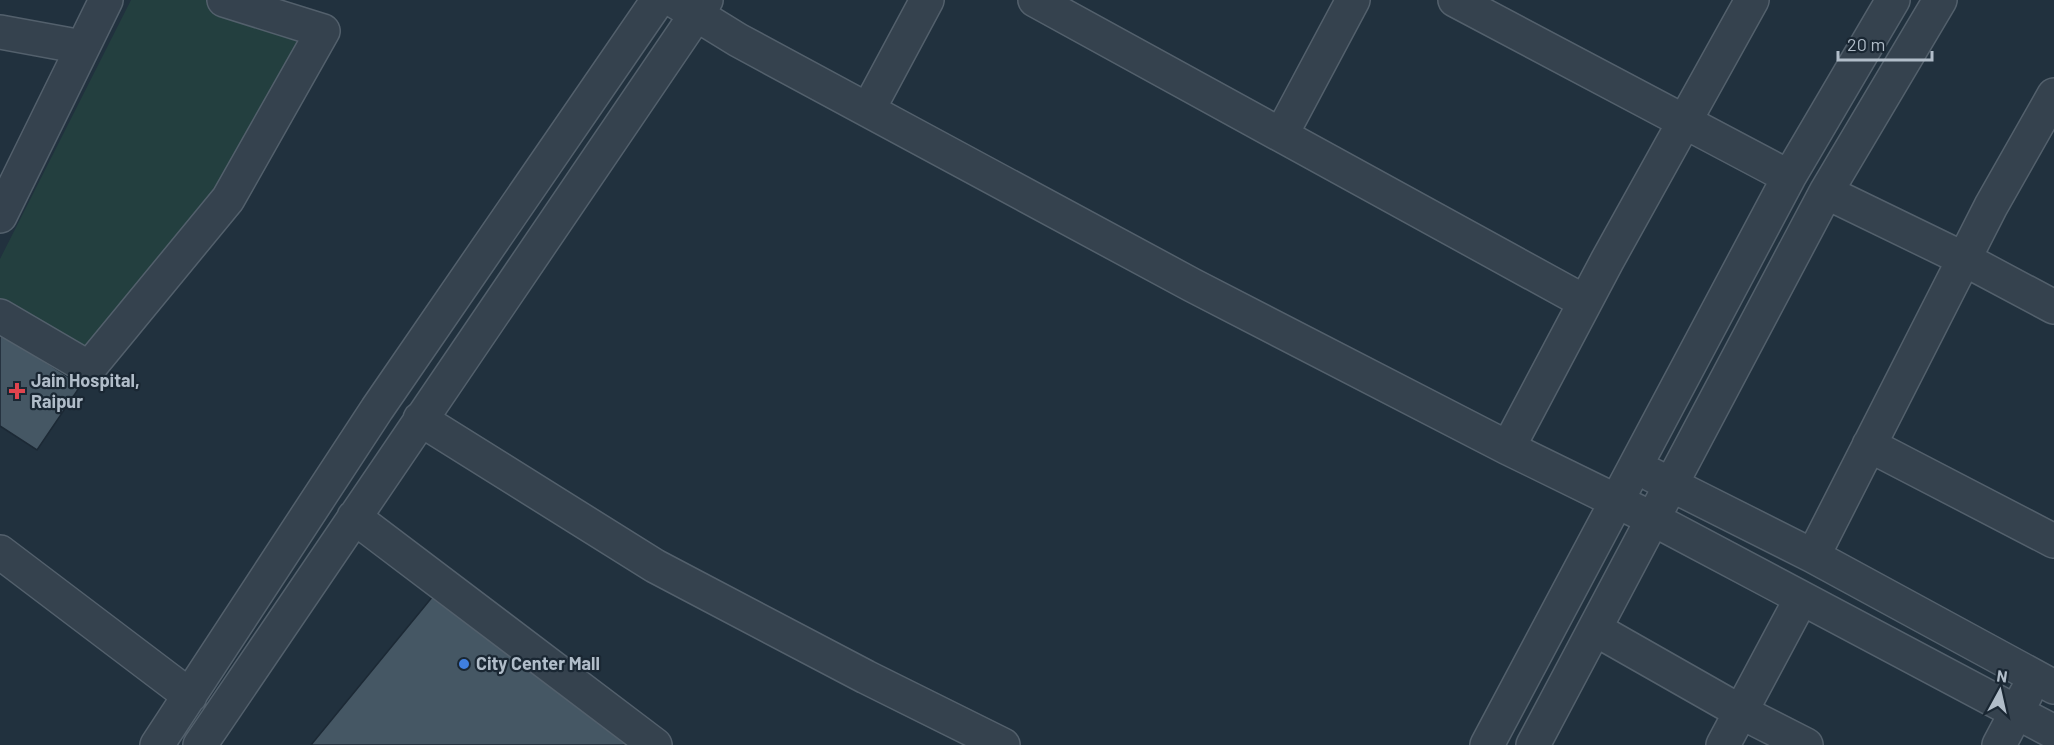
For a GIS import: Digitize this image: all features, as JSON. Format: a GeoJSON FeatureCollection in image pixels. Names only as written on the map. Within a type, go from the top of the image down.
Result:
{"type":"FeatureCollection","features":[{"type":"Feature","properties":{"kind":"street"},"geometry":{"type":"LineString","coordinates":[[0,216],[106,0]]}},
{"type":"Feature","properties":{"kind":"street"},"geometry":{"type":"LineString","coordinates":[[0,316],[89,368],[228,199],[324,31],[224,0]]}},
{"type":"Feature","properties":{"kind":"street"},"geometry":{"type":"LineString","coordinates":[[157,745],[376,409],[658,0]]}},
{"type":"Feature","properties":{"kind":"street"},"geometry":{"type":"LineString","coordinates":[[868,110],[927,0]]}},
{"type":"Feature","properties":{"kind":"street"},"geometry":{"type":"LineString","coordinates":[[1035,0],[1586,302]]}},
{"type":"Feature","properties":{"kind":"street"},"geometry":{"type":"LineString","coordinates":[[1281,135],[1353,0]]}},
{"type":"Feature","properties":{"kind":"street"},"geometry":{"type":"LineString","coordinates":[[1455,0],[1789,177]]}},
{"type":"Feature","properties":{"kind":"street"},"geometry":{"type":"LineString","coordinates":[[1508,448],[1752,0]]}},
{"type":"Feature","properties":{"kind":"street"},"geometry":{"type":"LineString","coordinates":[[1487,745],[1789,177],[1893,0]]}},
{"type":"Feature","properties":{"kind":"street"},"geometry":{"type":"LineString","coordinates":[[1533,745],[1826,192],[1940,0]]}},
{"type":"Feature","properties":{"kind":"street"},"geometry":{"type":"LineString","coordinates":[[200,745],[420,419],[692,5],[868,110],[1192,285],[1508,448],[1653,519],[2054,732]]}},
{"type":"Feature","properties":{"kind":"street"},"geometry":{"type":"LineString","coordinates":[[0,32],[82,47]]}},
{"type":"Feature","properties":{"kind":"street"},"geometry":{"type":"LineString","coordinates":[[1813,556],[1964,259],[2054,95]]}},
{"type":"Feature","properties":{"kind":"street"},"geometry":{"type":"LineString","coordinates":[[1826,192],[1964,259],[2054,307]]}},
{"type":"Feature","properties":{"kind":"street"},"geometry":{"type":"LineString","coordinates":[[420,419],[655,566],[1003,745]]}},
{"type":"Feature","properties":{"kind":"street"},"geometry":{"type":"LineString","coordinates":[[1869,445],[2054,541]]}},
{"type":"Feature","properties":{"kind":"street"},"geometry":{"type":"LineString","coordinates":[[1635,466],[1813,556],[2044,682],[2016,712],[1999,745]]}},
{"type":"Feature","properties":{"kind":"street"},"geometry":{"type":"LineString","coordinates":[[354,517],[655,745]]}},
{"type":"Feature","properties":{"kind":"street"},"geometry":{"type":"LineString","coordinates":[[0,552],[190,696]]}},
{"type":"Feature","properties":{"kind":"street"},"geometry":{"type":"LineString","coordinates":[[1723,745],[1800,599]]}},
{"type":"Feature","properties":{"kind":"street"},"geometry":{"type":"LineString","coordinates":[[1595,629],[1741,712],[1806,745]]}},
{"type":"Feature","properties":{"kind":"green space"},"geometry":{"type":"Polygon","coordinates":[[[131,0],[266,0],[288,21],[312,72],[88,370],[0,316],[0,259],[131,0]]]}},
{"type":"Feature","properties":{"kind":"building"},"geometry":{"type":"Polygon","coordinates":[[[0,332],[81,385],[37,450],[0,426],[0,332]]]}},
{"type":"Feature","properties":{"kind":"building","name":"City Center Mall"},"geometry":{"type":"Polygon","coordinates":[[[438,590],[670,745],[311,745],[438,590]]]}},
{"type":"Feature","properties":{"kind":"place","name":"Jain Hospital, Raipur"},"geometry":{"type":"Point","coordinates":[17,391]}},
{"type":"Feature","properties":{"kind":"place","name":"City Center Mall"},"geometry":{"type":"Point","coordinates":[464,664]}}]}
